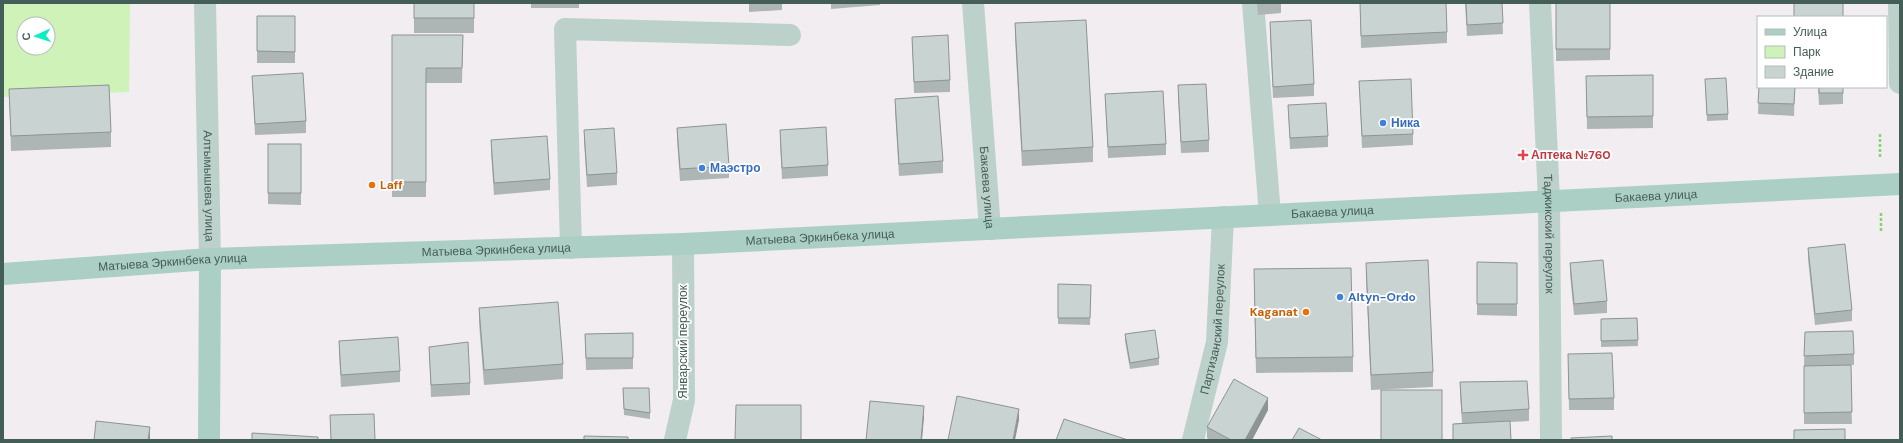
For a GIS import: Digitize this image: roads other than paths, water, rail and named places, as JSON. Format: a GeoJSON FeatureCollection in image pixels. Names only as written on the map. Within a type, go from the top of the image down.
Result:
{"type":"FeatureCollection","features":[{"type":"Feature","properties":{"kind":"main road","name":"Бакаева улица"},"geometry":{"type":"LineString","coordinates":[[990,229],[1900,184]]}},
{"type":"Feature","properties":{"kind":"main road","name":"Матыева Эркинбека улица"},"geometry":{"type":"LineString","coordinates":[[3,274],[210,259],[683,244],[990,229]]}},
{"type":"Feature","properties":{"kind":"main road","name":"Алтымышева улица"},"geometry":{"type":"LineString","coordinates":[[209,440],[210,259]]}},
{"type":"Feature","properties":{"kind":"street","name":"Алтымышева улица"},"geometry":{"type":"LineString","coordinates":[[205,3],[210,259]]}},
{"type":"Feature","properties":{"kind":"street","name":"Бакаева улица"},"geometry":{"type":"LineString","coordinates":[[973,3],[990,229]]}},
{"type":"Feature","properties":{"kind":"street"},"geometry":{"type":"LineString","coordinates":[[1253,3],[1270,215]]}},
{"type":"Feature","properties":{"kind":"street","name":"Таджикский переулок"},"geometry":{"type":"LineString","coordinates":[[1540,3],[1549,201],[1551,440]]}},
{"type":"Feature","properties":{"kind":"street"},"geometry":{"type":"LineString","coordinates":[[1899,3],[1900,83]]}},
{"type":"Feature","properties":{"kind":"street"},"geometry":{"type":"LineString","coordinates":[[571,248],[565,29],[790,34]]}},
{"type":"Feature","properties":{"kind":"street","name":"Партизанский переулок"},"geometry":{"type":"LineString","coordinates":[[1193,440],[1217,342],[1223,217]]}},
{"type":"Feature","properties":{"kind":"street","name":"Январский переулок"},"geometry":{"type":"LineString","coordinates":[[676,440],[684,400],[683,244]]}},
{"type":"Feature","properties":{"kind":"place","name":"Ника"},"geometry":{"type":"Point","coordinates":[1383,123]}},
{"type":"Feature","properties":{"kind":"place","name":"Аптека №760"},"geometry":{"type":"Point","coordinates":[1523,155]}},
{"type":"Feature","properties":{"kind":"place","name":"Маэстро"},"geometry":{"type":"Point","coordinates":[702,168]}},
{"type":"Feature","properties":{"kind":"place","name":"Laff"},"geometry":{"type":"Point","coordinates":[372,185]}},
{"type":"Feature","properties":{"kind":"place","name":"Altyn-Ordo"},"geometry":{"type":"Point","coordinates":[1340,297]}},
{"type":"Feature","properties":{"kind":"place","name":"Kaganat"},"geometry":{"type":"Point","coordinates":[1306,312]}}]}
